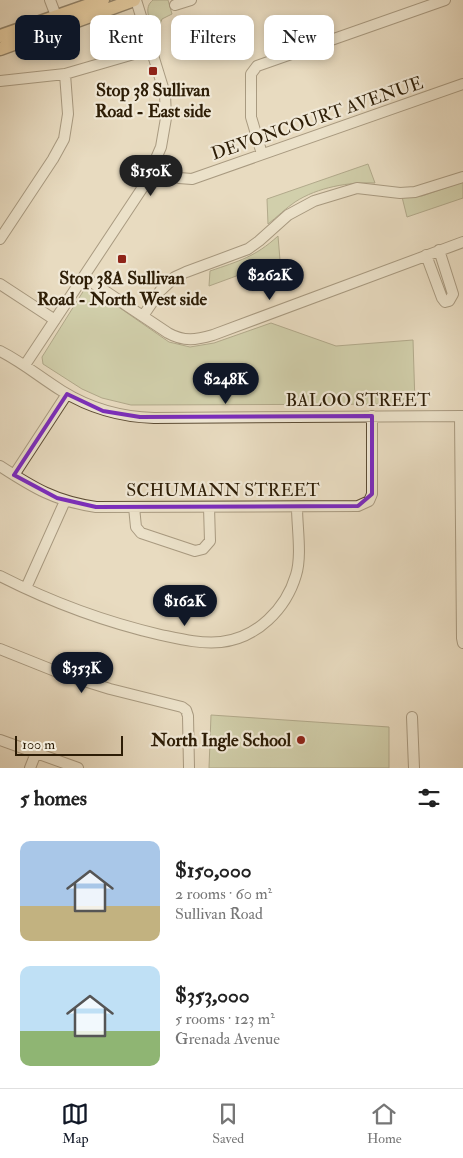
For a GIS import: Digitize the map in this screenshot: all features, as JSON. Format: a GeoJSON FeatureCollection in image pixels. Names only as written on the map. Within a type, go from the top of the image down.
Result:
{"type":"FeatureCollection","features":[{"type":"Feature","properties":{"kind":"main road"},"geometry":{"type":"LineString","coordinates":[[71,15],[103,0]]}},
{"type":"Feature","properties":{"kind":"main road"},"geometry":{"type":"LineString","coordinates":[[80,15],[135,0]]}},
{"type":"Feature","properties":{"kind":"main road"},"geometry":{"type":"LineString","coordinates":[[0,36],[15,32]]}},
{"type":"Feature","properties":{"kind":"main road"},"geometry":{"type":"LineString","coordinates":[[0,49],[15,42]]}},
{"type":"Feature","properties":{"kind":"street"},"geometry":{"type":"LineString","coordinates":[[50,0],[56,15]]}},
{"type":"Feature","properties":{"kind":"street"},"geometry":{"type":"LineString","coordinates":[[135,0],[140,15]]}},
{"type":"Feature","properties":{"kind":"street"},"geometry":{"type":"LineString","coordinates":[[175,5],[191,0]]}},
{"type":"Feature","properties":{"kind":"street"},"geometry":{"type":"LineString","coordinates":[[262,154],[251,117],[251,74],[257,66],[445,0]]}},
{"type":"Feature","properties":{"kind":"street"},"geometry":{"type":"LineString","coordinates":[[0,81],[65,74],[113,60]]}},
{"type":"Feature","properties":{"kind":"street"},"geometry":{"type":"LineString","coordinates":[[25,365],[145,184],[155,165],[163,140],[166,110],[163,87],[154,60]]}},
{"type":"Feature","properties":{"kind":"street"},"geometry":{"type":"LineString","coordinates":[[0,239],[64,139],[68,114],[65,74]]}},
{"type":"Feature","properties":{"kind":"street","name":"DEVONCOURT AVENUE"},"geometry":{"type":"LineString","coordinates":[[155,165],[176,176],[190,179],[463,84]]}},
{"type":"Feature","properties":{"kind":"street"},"geometry":{"type":"LineString","coordinates":[[143,316],[160,291],[175,277],[248,249],[259,242],[294,211],[314,201],[357,188],[400,193],[415,192],[431,189],[463,177]]}},
{"type":"Feature","properties":{"kind":"street"},"geometry":{"type":"LineString","coordinates":[[84,277],[175,336],[188,340],[198,339],[293,306],[426,254],[463,242]]}},
{"type":"Feature","properties":{"kind":"street"},"geometry":{"type":"LineString","coordinates":[[426,254],[442,298],[445,302],[449,301],[453,294],[438,250]]}},
{"type":"Feature","properties":{"kind":"street"},"geometry":{"type":"LineString","coordinates":[[0,284],[55,320]]}},
{"type":"Feature","properties":{"kind":"street","name":"BALOO STREET"},"geometry":{"type":"LineString","coordinates":[[0,351],[25,365],[68,394],[104,411],[121,415],[140,417],[462,416]]}},
{"type":"Feature","properties":{"kind":"street"},"geometry":{"type":"LineString","coordinates":[[14,475],[68,394]]}},
{"type":"Feature","properties":{"kind":"street","name":"SCHUMANN STREET"},"geometry":{"type":"LineString","coordinates":[[0,466],[39,490],[65,501],[96,507],[358,506],[369,501],[372,494],[372,416]]}},
{"type":"Feature","properties":{"kind":"street"},"geometry":{"type":"LineString","coordinates":[[462,416],[461,619],[463,643]]}},
{"type":"Feature","properties":{"kind":"street"},"geometry":{"type":"LineString","coordinates":[[26,588],[65,501]]}},
{"type":"Feature","properties":{"kind":"street"},"geometry":{"type":"LineString","coordinates":[[134,507],[136,528],[141,533],[195,551],[202,549],[210,541],[209,507]]}},
{"type":"Feature","properties":{"kind":"street"},"geometry":{"type":"LineString","coordinates":[[0,576],[87,614],[144,631],[198,642],[229,641],[247,634],[265,623],[279,608],[289,592],[298,566],[297,507]]}},
{"type":"Feature","properties":{"kind":"street"},"geometry":{"type":"LineString","coordinates":[[0,649],[65,675],[110,689],[182,707],[188,716],[189,768]]}},
{"type":"Feature","properties":{"kind":"street"},"geometry":{"type":"LineString","coordinates":[[412,717],[414,768]]}},
{"type":"Feature","properties":{"kind":"street"},"geometry":{"type":"LineString","coordinates":[[0,740],[78,768]]}},
{"type":"Feature","properties":{"kind":"street"},"geometry":{"type":"LineString","coordinates":[[30,768],[36,753]]}},
{"type":"Feature","properties":{"kind":"highlighted area"},"geometry":{"type":"Polygon","coordinates":[[[67,394],[103,411],[140,417],[372,416],[372,494],[358,506],[96,507],[57,498],[14,475],[67,394]]]}},
{"type":"Feature","properties":{"kind":"green space"},"geometry":{"type":"Polygon","coordinates":[[[153,0],[168,0],[172,14],[162,19],[161,22],[161,15],[149,15],[148,7],[153,0]]]}},
{"type":"Feature","properties":{"kind":"green space"},"geometry":{"type":"Polygon","coordinates":[[[368,164],[375,183],[355,183],[324,189],[295,202],[268,224],[267,199],[368,164]]]}},
{"type":"Feature","properties":{"kind":"green space"},"geometry":{"type":"Polygon","coordinates":[[[463,182],[463,198],[407,217],[402,197],[422,196],[463,182]]]}},
{"type":"Feature","properties":{"kind":"green space"},"geometry":{"type":"Polygon","coordinates":[[[278,236],[280,260],[209,286],[210,271],[254,254],[278,236]]]}},
{"type":"Feature","properties":{"kind":"green space"},"geometry":{"type":"Polygon","coordinates":[[[84,290],[94,290],[169,342],[190,347],[214,343],[271,323],[336,346],[413,340],[415,404],[131,405],[102,398],[82,389],[43,364],[42,357],[84,290]]]}},
{"type":"Feature","properties":{"kind":"green space","name":"North Ingle School"},"geometry":{"type":"Polygon","coordinates":[[[211,715],[389,727],[389,768],[209,768],[211,715]]]}},
{"type":"Feature","properties":{"kind":"place","name":"Stop 38 Sullivan Road - East side"},"geometry":{"type":"Point","coordinates":[153,71]}},
{"type":"Feature","properties":{"kind":"place","name":"Stop 38A Sullivan Road - North West side"},"geometry":{"type":"Point","coordinates":[122,259]}},
{"type":"Feature","properties":{"kind":"place","name":"North Ingle School"},"geometry":{"type":"Point","coordinates":[301,740]}}]}
